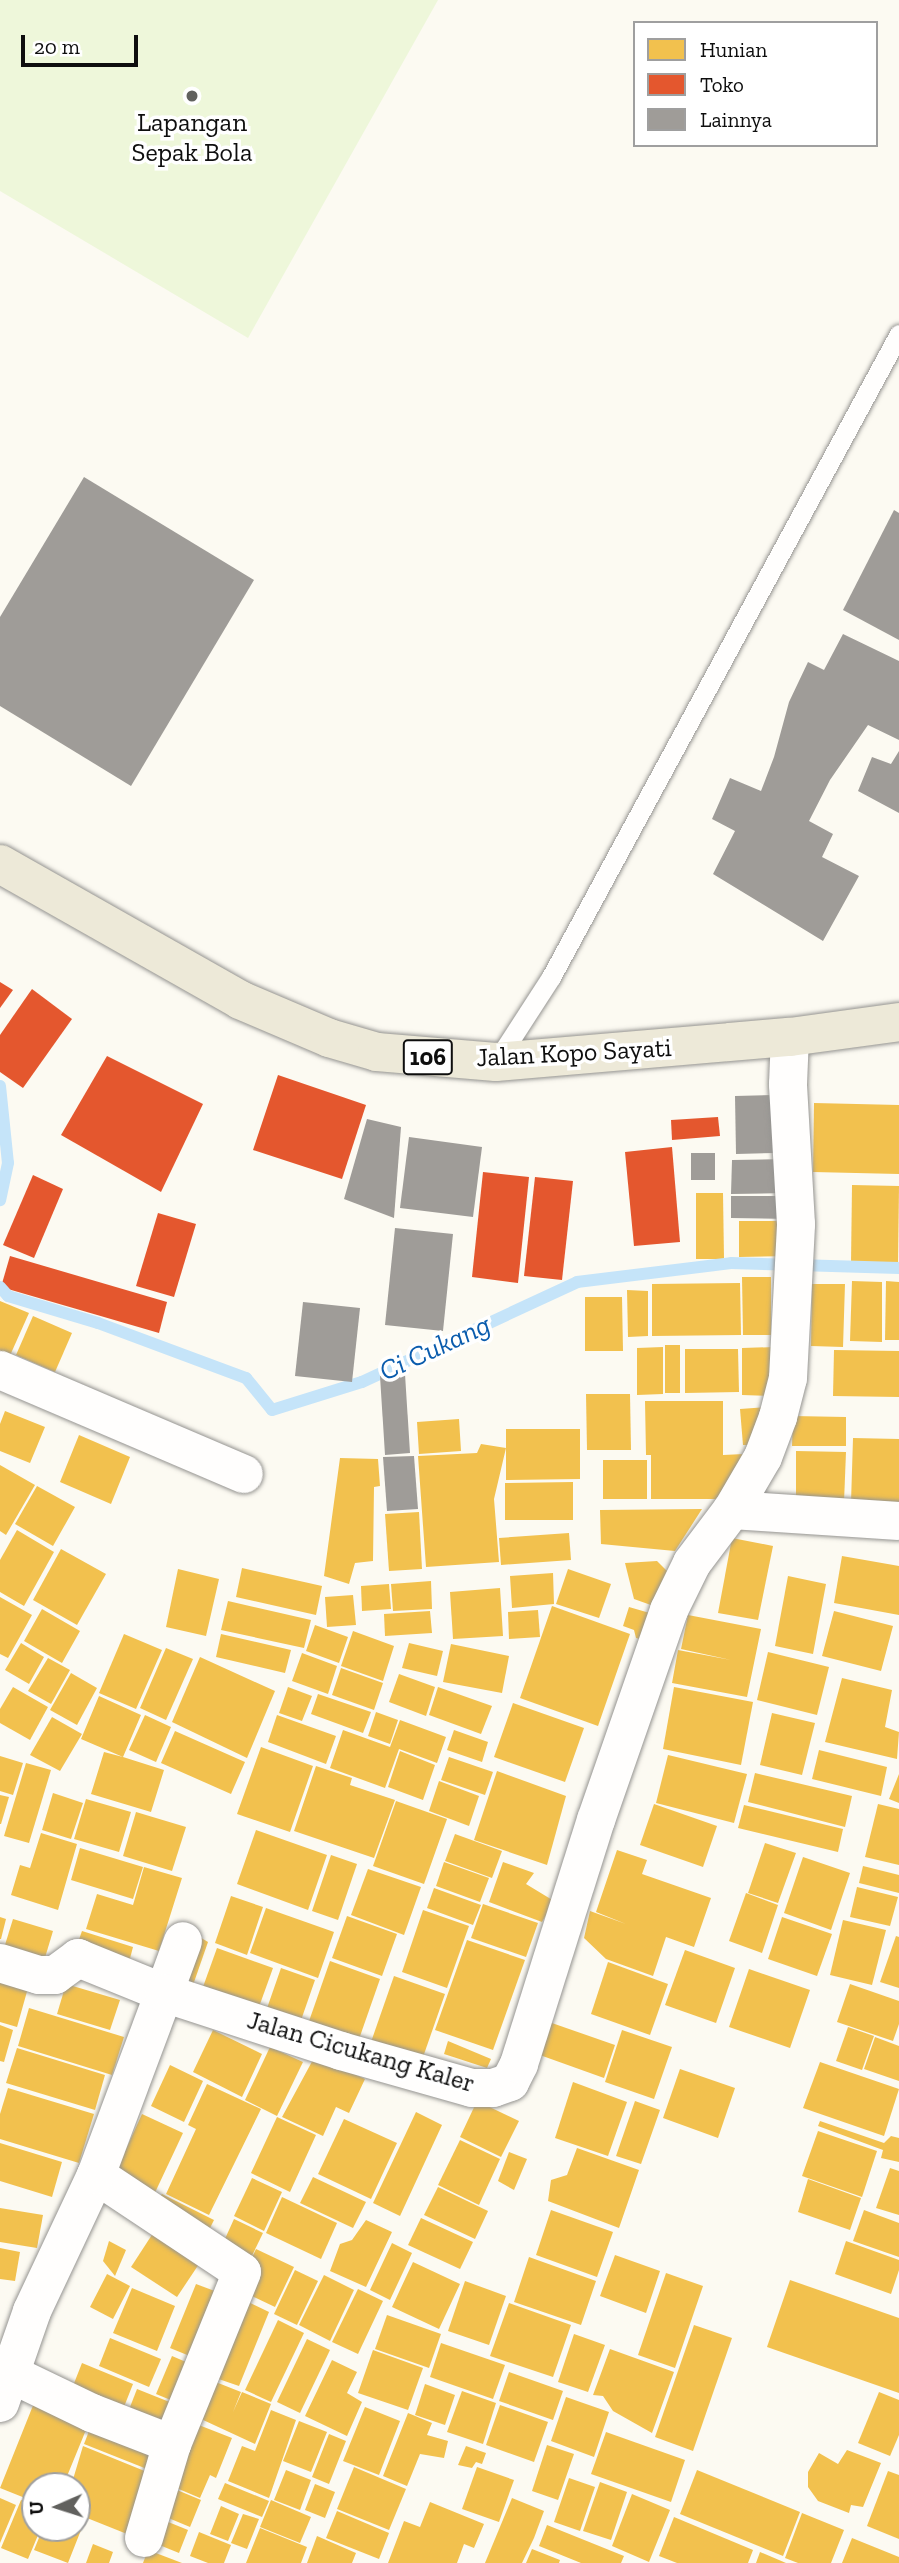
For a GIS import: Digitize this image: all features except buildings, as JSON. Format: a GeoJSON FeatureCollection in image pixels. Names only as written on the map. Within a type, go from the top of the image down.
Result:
{"type":"FeatureCollection","features":[{"type":"Feature","properties":{"kind":"main road","name":"Jalan Kopo Sayati"},"geometry":{"type":"LineString","coordinates":[[0,864],[240,1000],[329,1038],[377,1052],[496,1062],[790,1037],[899,1022]]}},
{"type":"Feature","properties":{"kind":"street"},"geometry":{"type":"LineString","coordinates":[[790,1037],[788,1084],[796,1224],[788,1378],[764,1457],[732,1510],[899,1521]]}},
{"type":"Feature","properties":{"kind":"street"},"geometry":{"type":"LineString","coordinates":[[0,1370],[244,1474]]}},
{"type":"Feature","properties":{"kind":"street","name":"Jalan Cicukang Kaler"},"geometry":{"type":"LineString","coordinates":[[164,1993],[341,2051],[472,2088],[494,2088],[510,2082],[519,2064],[596,1819],[669,1610],[692,1563],[732,1510]]}},
{"type":"Feature","properties":{"kind":"street"},"geometry":{"type":"LineString","coordinates":[[172,2444],[92,2413],[5,2388],[16,2307],[96,2175],[183,1941]]}},
{"type":"Feature","properties":{"kind":"street"},"geometry":{"type":"LineString","coordinates":[[0,1963],[39,1975],[55,1975],[78,1958],[164,1993]]}},
{"type":"Feature","properties":{"kind":"street"},"geometry":{"type":"LineString","coordinates":[[96,2175],[242,2272],[172,2444],[144,2538]]}},
{"type":"Feature","properties":{"kind":"lane"},"geometry":{"type":"LineString","coordinates":[[496,1062],[551,977],[899,334]]}},
{"type":"Feature","properties":{"kind":"green space","name":"Lapangan Sepak Bola"},"geometry":{"type":"Polygon","coordinates":[[[0,0],[438,0],[248,338],[0,191],[0,0]]]}},
{"type":"Feature","properties":{"kind":"waterway","name":"Ci Cukang"},"geometry":{"type":"LineString","coordinates":[[0,1086],[8,1163],[0,1200]]}},
{"type":"Feature","properties":{"kind":"waterway","name":"Ci Cukang"},"geometry":{"type":"LineString","coordinates":[[0,1287],[8,1296],[98,1323],[246,1378],[272,1410],[362,1382],[577,1282],[731,1263],[899,1268]]}},
{"type":"Feature","properties":{"kind":"place","name":"Lapangan Sepak Bola"},"geometry":{"type":"Point","coordinates":[192,96]}}]}
